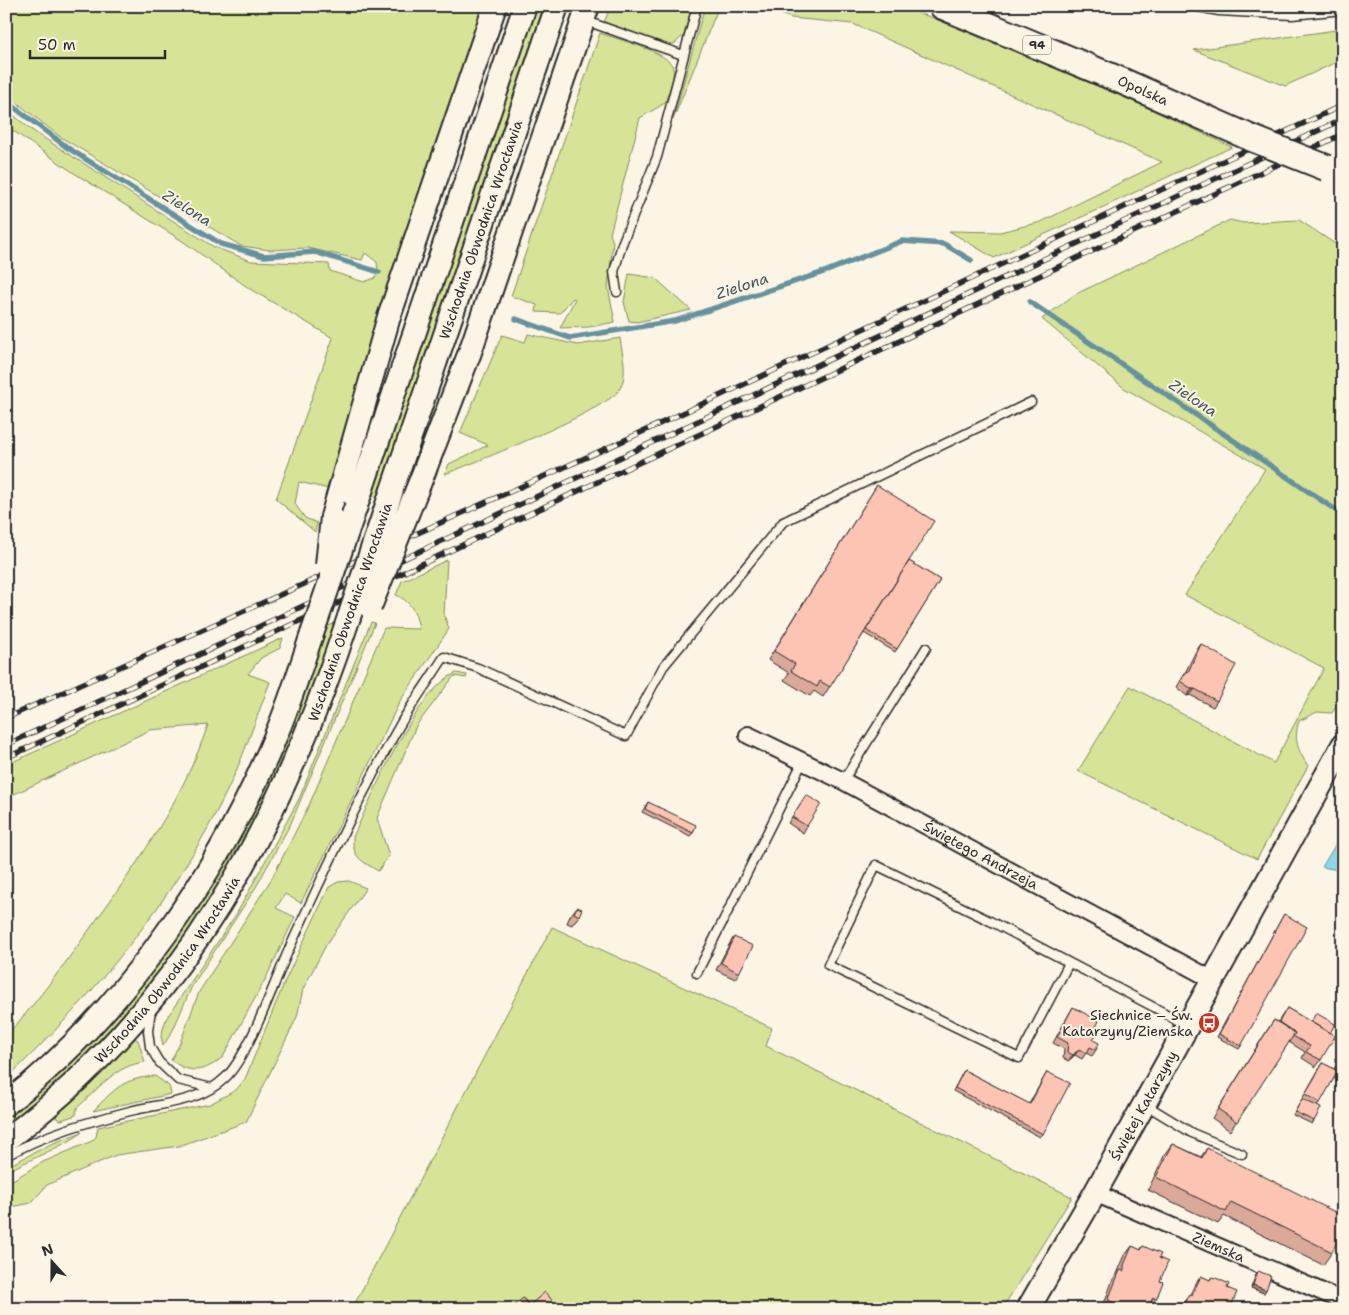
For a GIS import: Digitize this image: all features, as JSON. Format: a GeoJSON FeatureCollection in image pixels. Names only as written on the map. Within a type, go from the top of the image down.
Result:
{"type":"FeatureCollection","features":[{"type":"Feature","properties":{"kind":"main road"},"geometry":{"type":"LineString","coordinates":[[326,595],[332,517],[388,320],[495,6]]}},
{"type":"Feature","properties":{"kind":"main road","name":"Wschodnia Obwodnica Wrocławia"},"geometry":{"type":"LineString","coordinates":[[6,1104],[40,1074],[100,1014],[146,961],[183,909],[222,846],[253,785],[278,730],[326,595],[525,6]]}},
{"type":"Feature","properties":{"kind":"main road","name":"Wschodnia Obwodnica Wrocławia"},"geometry":{"type":"LineString","coordinates":[[6,1140],[92,1065],[157,992],[202,934],[251,853],[300,752],[328,679],[557,6]]}},
{"type":"Feature","properties":{"kind":"main road","name":"Opolska"},"geometry":{"type":"LineString","coordinates":[[942,6],[1122,81],[1251,138],[1335,171]]}},
{"type":"Feature","properties":{"kind":"main road"},"geometry":{"type":"LineString","coordinates":[[328,679],[357,634],[370,607],[422,477],[470,352],[585,13]]}},
{"type":"Feature","properties":{"kind":"main road","name":"Świętej Katarzyny"},"geometry":{"type":"LineString","coordinates":[[1028,1309],[1095,1194],[1343,744]]}},
{"type":"Feature","properties":{"kind":"street","name":"Świętego Andrzeja"},"geometry":{"type":"LineString","coordinates":[[748,734],[842,782],[1213,980]]}},
{"type":"Feature","properties":{"kind":"street","name":"Ziemska"},"geometry":{"type":"LineString","coordinates":[[1095,1194],[1343,1301]]}},
{"type":"Feature","properties":{"kind":"lane"},"geometry":{"type":"LineString","coordinates":[[617,292],[614,272],[622,244],[657,157],[697,6]]}},
{"type":"Feature","properties":{"kind":"lane"},"geometry":{"type":"LineString","coordinates":[[1192,6],[1219,11],[1292,15],[1343,10]]}},
{"type":"Feature","properties":{"kind":"lane"},"geometry":{"type":"LineString","coordinates":[[585,13],[683,55]]}},
{"type":"Feature","properties":{"kind":"lane"},"geometry":{"type":"LineString","coordinates":[[6,1156],[64,1129],[133,1110],[167,1105],[212,1088],[226,1078],[242,1056],[290,946],[368,785],[402,722],[444,657],[478,668],[626,736],[663,667],[783,522],[1031,402]]}},
{"type":"Feature","properties":{"kind":"lane"},"geometry":{"type":"LineString","coordinates":[[842,782],[926,648]]}},
{"type":"Feature","properties":{"kind":"lane"},"geometry":{"type":"LineString","coordinates":[[697,973],[802,763]]}},
{"type":"Feature","properties":{"kind":"lane"},"geometry":{"type":"LineString","coordinates":[[1069,963],[1018,1058],[828,965],[876,865],[1069,963],[1187,1027]]}},
{"type":"Feature","properties":{"kind":"lane"},"geometry":{"type":"LineString","coordinates":[[157,992],[150,1022],[150,1047],[159,1062],[178,1080],[212,1088]]}},
{"type":"Feature","properties":{"kind":"lane"},"geometry":{"type":"LineString","coordinates":[[1145,1104],[1192,1133],[1242,1154]]}},
{"type":"Feature","properties":{"kind":"green space"},"geometry":{"type":"Polygon","coordinates":[[[6,6],[483,6],[445,117],[329,489],[299,482],[295,504],[305,518],[317,523],[315,532],[276,499],[333,338],[250,289],[181,240],[74,173],[6,126],[6,109],[33,131],[214,247],[251,261],[329,264],[330,271],[364,282],[375,278],[378,272],[377,262],[365,253],[362,260],[307,248],[270,250],[241,246],[59,136],[6,94],[6,6]]]}},
{"type":"Feature","properties":{"kind":"green space"},"geometry":{"type":"Polygon","coordinates":[[[535,6],[544,6],[378,495],[369,498],[535,6]]]}},
{"type":"Feature","properties":{"kind":"green space"},"geometry":{"type":"Polygon","coordinates":[[[611,6],[692,6],[684,35],[673,45],[665,45],[604,22],[611,6]]]}},
{"type":"Feature","properties":{"kind":"green space"},"geometry":{"type":"Polygon","coordinates":[[[705,6],[719,6],[673,120],[705,6]]]}},
{"type":"Feature","properties":{"kind":"green space"},"geometry":{"type":"Polygon","coordinates":[[[760,6],[899,6],[933,18],[1131,100],[1232,147],[994,258],[949,231],[1000,232],[1041,222],[1162,162],[853,24],[791,18],[760,6]]]}},
{"type":"Feature","properties":{"kind":"green space"},"geometry":{"type":"Polygon","coordinates":[[[1343,29],[1343,59],[1285,86],[1194,50],[1343,29]]]}},
{"type":"Feature","properties":{"kind":"green space"},"geometry":{"type":"Polygon","coordinates":[[[600,33],[653,51],[670,62],[673,68],[673,76],[665,103],[640,118],[610,234],[613,242],[608,287],[615,322],[589,327],[560,328],[575,299],[573,298],[560,313],[536,312],[537,305],[511,296],[600,33]]]}},
{"type":"Feature","properties":{"kind":"green space"},"geometry":{"type":"Polygon","coordinates":[[[1230,220],[1243,223],[1299,220],[1343,249],[1343,696],[1332,713],[1317,712],[1299,721],[1296,734],[1298,745],[1308,766],[1257,859],[1078,771],[1130,686],[1274,763],[1324,668],[1185,595],[1265,469],[1124,388],[1042,319],[1074,295],[1230,220]]]}},
{"type":"Feature","properties":{"kind":"green space"},"geometry":{"type":"Polygon","coordinates":[[[629,274],[655,278],[691,310],[637,322],[629,321],[624,302],[629,274]]]}},
{"type":"Feature","properties":{"kind":"green space"},"geometry":{"type":"Polygon","coordinates":[[[528,334],[578,345],[620,338],[624,378],[619,390],[609,399],[591,410],[510,448],[445,474],[449,464],[488,445],[460,433],[502,335],[525,342],[528,334]]]}},
{"type":"Feature","properties":{"kind":"green space"},"geometry":{"type":"Polygon","coordinates":[[[447,560],[444,615],[449,629],[400,701],[301,903],[285,894],[276,908],[295,917],[266,978],[223,1057],[210,1066],[197,1070],[191,1070],[178,1065],[171,1060],[180,1043],[199,992],[272,878],[310,803],[384,628],[419,629],[410,605],[396,595],[402,581],[447,560]]]}},
{"type":"Feature","properties":{"kind":"green space"},"geometry":{"type":"Polygon","coordinates":[[[338,622],[270,791],[236,858],[209,901],[149,984],[116,1022],[44,1094],[6,1126],[6,1117],[52,1077],[192,913],[245,827],[262,792],[326,627],[338,622]]]}},
{"type":"Feature","properties":{"kind":"green space"},"geometry":{"type":"Polygon","coordinates":[[[371,622],[375,623],[291,823],[256,887],[192,986],[173,1030],[163,1046],[161,1036],[166,1019],[237,913],[299,799],[371,622]]]}},
{"type":"Feature","properties":{"kind":"green space"},"geometry":{"type":"Polygon","coordinates":[[[283,638],[280,648],[261,658],[248,674],[270,682],[227,791],[183,870],[130,945],[70,1015],[6,1079],[6,1036],[53,979],[145,850],[187,777],[208,725],[150,730],[6,798],[6,765],[283,638]]]}},
{"type":"Feature","properties":{"kind":"green space"},"geometry":{"type":"Polygon","coordinates":[[[456,673],[467,675],[466,678],[454,676],[416,726],[377,818],[389,856],[378,871],[356,854],[353,837],[383,772],[411,722],[426,700],[441,683],[456,673]]]}},
{"type":"Feature","properties":{"kind":"green space"},"geometry":{"type":"Polygon","coordinates":[[[349,881],[366,888],[326,945],[303,989],[297,1017],[246,1122],[179,1146],[116,1155],[47,1185],[31,1203],[6,1208],[6,1184],[43,1162],[92,1141],[96,1137],[98,1127],[210,1104],[236,1090],[245,1079],[285,981],[329,887],[338,882],[349,881]]]}},
{"type":"Feature","properties":{"kind":"green space"},"geometry":{"type":"Polygon","coordinates":[[[552,927],[772,1028],[766,1046],[1072,1197],[1002,1309],[352,1309],[552,927]]]}},
{"type":"Feature","properties":{"kind":"green space"},"geometry":{"type":"Polygon","coordinates":[[[134,1038],[138,1040],[145,1062],[125,1068],[108,1079],[77,1108],[76,1115],[61,1120],[56,1118],[57,1113],[134,1038]]]}},
{"type":"Feature","properties":{"kind":"green space"},"geometry":{"type":"Polygon","coordinates":[[[155,1076],[169,1086],[171,1094],[93,1111],[108,1096],[127,1082],[155,1076]]]}},
{"type":"Feature","properties":{"kind":"green space"},"geometry":{"type":"Polygon","coordinates":[[[82,1132],[59,1146],[6,1172],[6,1167],[51,1144],[82,1132]]]}},
{"type":"Feature","properties":{"kind":"water"},"geometry":{"type":"Polygon","coordinates":[[[1343,832],[1343,871],[1322,867],[1343,832]]]}},
{"type":"Feature","properties":{"kind":"building"},"geometry":{"type":"Polygon","coordinates":[[[877,485],[934,521],[830,687],[820,681],[817,687],[791,671],[795,664],[774,651],[877,485]]]}},
{"type":"Feature","properties":{"kind":"building"},"geometry":{"type":"Polygon","coordinates":[[[909,561],[940,580],[897,649],[866,630],[909,561]]]}},
{"type":"Feature","properties":{"kind":"building"},"geometry":{"type":"Polygon","coordinates":[[[1201,644],[1236,665],[1217,701],[1180,681],[1186,671],[1188,672],[1201,644]]]}},
{"type":"Feature","properties":{"kind":"building"},"geometry":{"type":"Polygon","coordinates":[[[806,795],[821,804],[807,826],[792,817],[806,795]]]}},
{"type":"Feature","properties":{"kind":"building"},"geometry":{"type":"Polygon","coordinates":[[[648,802],[696,825],[693,833],[645,809],[648,802]]]}},
{"type":"Feature","properties":{"kind":"building"},"geometry":{"type":"Polygon","coordinates":[[[577,907],[582,909],[579,916],[574,913],[577,907]]]}},
{"type":"Feature","properties":{"kind":"building"},"geometry":{"type":"Polygon","coordinates":[[[1284,914],[1307,927],[1241,1046],[1219,1034],[1284,914]]]}},
{"type":"Feature","properties":{"kind":"building"},"geometry":{"type":"Polygon","coordinates":[[[734,937],[753,946],[739,973],[721,963],[734,937]]]}},
{"type":"Feature","properties":{"kind":"building"},"geometry":{"type":"Polygon","coordinates":[[[1073,1007],[1099,1021],[1093,1033],[1096,1035],[1093,1040],[1099,1043],[1096,1050],[1090,1047],[1087,1053],[1079,1049],[1073,1055],[1067,1052],[1068,1043],[1057,1037],[1073,1007]]]}},
{"type":"Feature","properties":{"kind":"building"},"geometry":{"type":"Polygon","coordinates":[[[1287,1008],[1335,1036],[1321,1060],[1306,1052],[1310,1046],[1293,1036],[1295,1033],[1279,1022],[1287,1008]]]}},
{"type":"Feature","properties":{"kind":"building"},"geometry":{"type":"Polygon","coordinates":[[[1316,1013],[1335,1024],[1330,1033],[1311,1022],[1316,1013]]]}},
{"type":"Feature","properties":{"kind":"building"},"geometry":{"type":"Polygon","coordinates":[[[1274,1020],[1295,1033],[1237,1122],[1218,1109],[1274,1020]]]}},
{"type":"Feature","properties":{"kind":"building"},"geometry":{"type":"Polygon","coordinates":[[[1323,1063],[1338,1071],[1320,1103],[1305,1094],[1323,1063]]]}},
{"type":"Feature","properties":{"kind":"building"},"geometry":{"type":"Polygon","coordinates":[[[1336,1066],[1342,1069],[1338,1076],[1336,1075],[1338,1071],[1334,1069],[1336,1066]]]}},
{"type":"Feature","properties":{"kind":"building"},"geometry":{"type":"Polygon","coordinates":[[[964,1070],[1030,1104],[1047,1072],[1070,1083],[1043,1134],[955,1088],[964,1070]]]}},
{"type":"Feature","properties":{"kind":"building"},"geometry":{"type":"Polygon","coordinates":[[[1302,1099],[1321,1108],[1314,1121],[1295,1112],[1302,1099]]]}},
{"type":"Feature","properties":{"kind":"building"},"geometry":{"type":"Polygon","coordinates":[[[1173,1144],[1202,1158],[1207,1148],[1343,1216],[1343,1230],[1332,1252],[1231,1202],[1226,1212],[1156,1177],[1173,1144]]]}},
{"type":"Feature","properties":{"kind":"building"},"geometry":{"type":"Polygon","coordinates":[[[1132,1246],[1141,1250],[1143,1246],[1161,1254],[1159,1258],[1168,1262],[1160,1281],[1163,1282],[1158,1295],[1156,1299],[1153,1297],[1148,1309],[1117,1309],[1117,1304],[1108,1300],[1120,1270],[1124,1271],[1124,1265],[1132,1246]]]}},
{"type":"Feature","properties":{"kind":"building"},"geometry":{"type":"Polygon","coordinates":[[[1258,1271],[1271,1276],[1266,1290],[1253,1285],[1258,1271]]]}},
{"type":"Feature","properties":{"kind":"building"},"geometry":{"type":"Polygon","coordinates":[[[1201,1276],[1210,1280],[1212,1277],[1216,1278],[1229,1284],[1227,1288],[1237,1292],[1230,1309],[1183,1309],[1189,1294],[1192,1295],[1201,1276]]]}},
{"type":"Feature","properties":{"kind":"building"},"geometry":{"type":"Polygon","coordinates":[[[545,1292],[556,1305],[551,1309],[525,1309],[545,1292]]]}},
{"type":"Feature","properties":{"kind":"building"},"geometry":{"type":"Polygon","coordinates":[[[523,1298],[529,1305],[525,1309],[511,1309],[511,1308],[523,1298]]]}},
{"type":"Feature","properties":{"kind":"waterway","name":"Zielona"},"geometry":{"type":"LineString","coordinates":[[6,101],[68,148],[221,244],[264,256],[315,252],[379,272]]}},
{"type":"Feature","properties":{"kind":"waterway","name":"Zielona"},"geometry":{"type":"LineString","coordinates":[[516,319],[570,338],[675,321],[827,271],[902,241],[944,244],[971,260]]}},
{"type":"Feature","properties":{"kind":"waterway","name":"Zielona"},"geometry":{"type":"LineString","coordinates":[[1030,302],[1343,515]]}},
{"type":"Feature","properties":{"kind":"railway"},"geometry":{"type":"LineString","coordinates":[[6,718],[627,439],[1343,105]]}},
{"type":"Feature","properties":{"kind":"railway"},"geometry":{"type":"LineString","coordinates":[[6,745],[1343,119]]}},
{"type":"Feature","properties":{"kind":"railway"},"geometry":{"type":"LineString","coordinates":[[6,758],[1343,134]]}},
{"type":"Feature","properties":{"kind":"place","name":"Siechnice – Św. Katarzyny/Ziemska"},"geometry":{"type":"Point","coordinates":[1209,1023]}}]}
